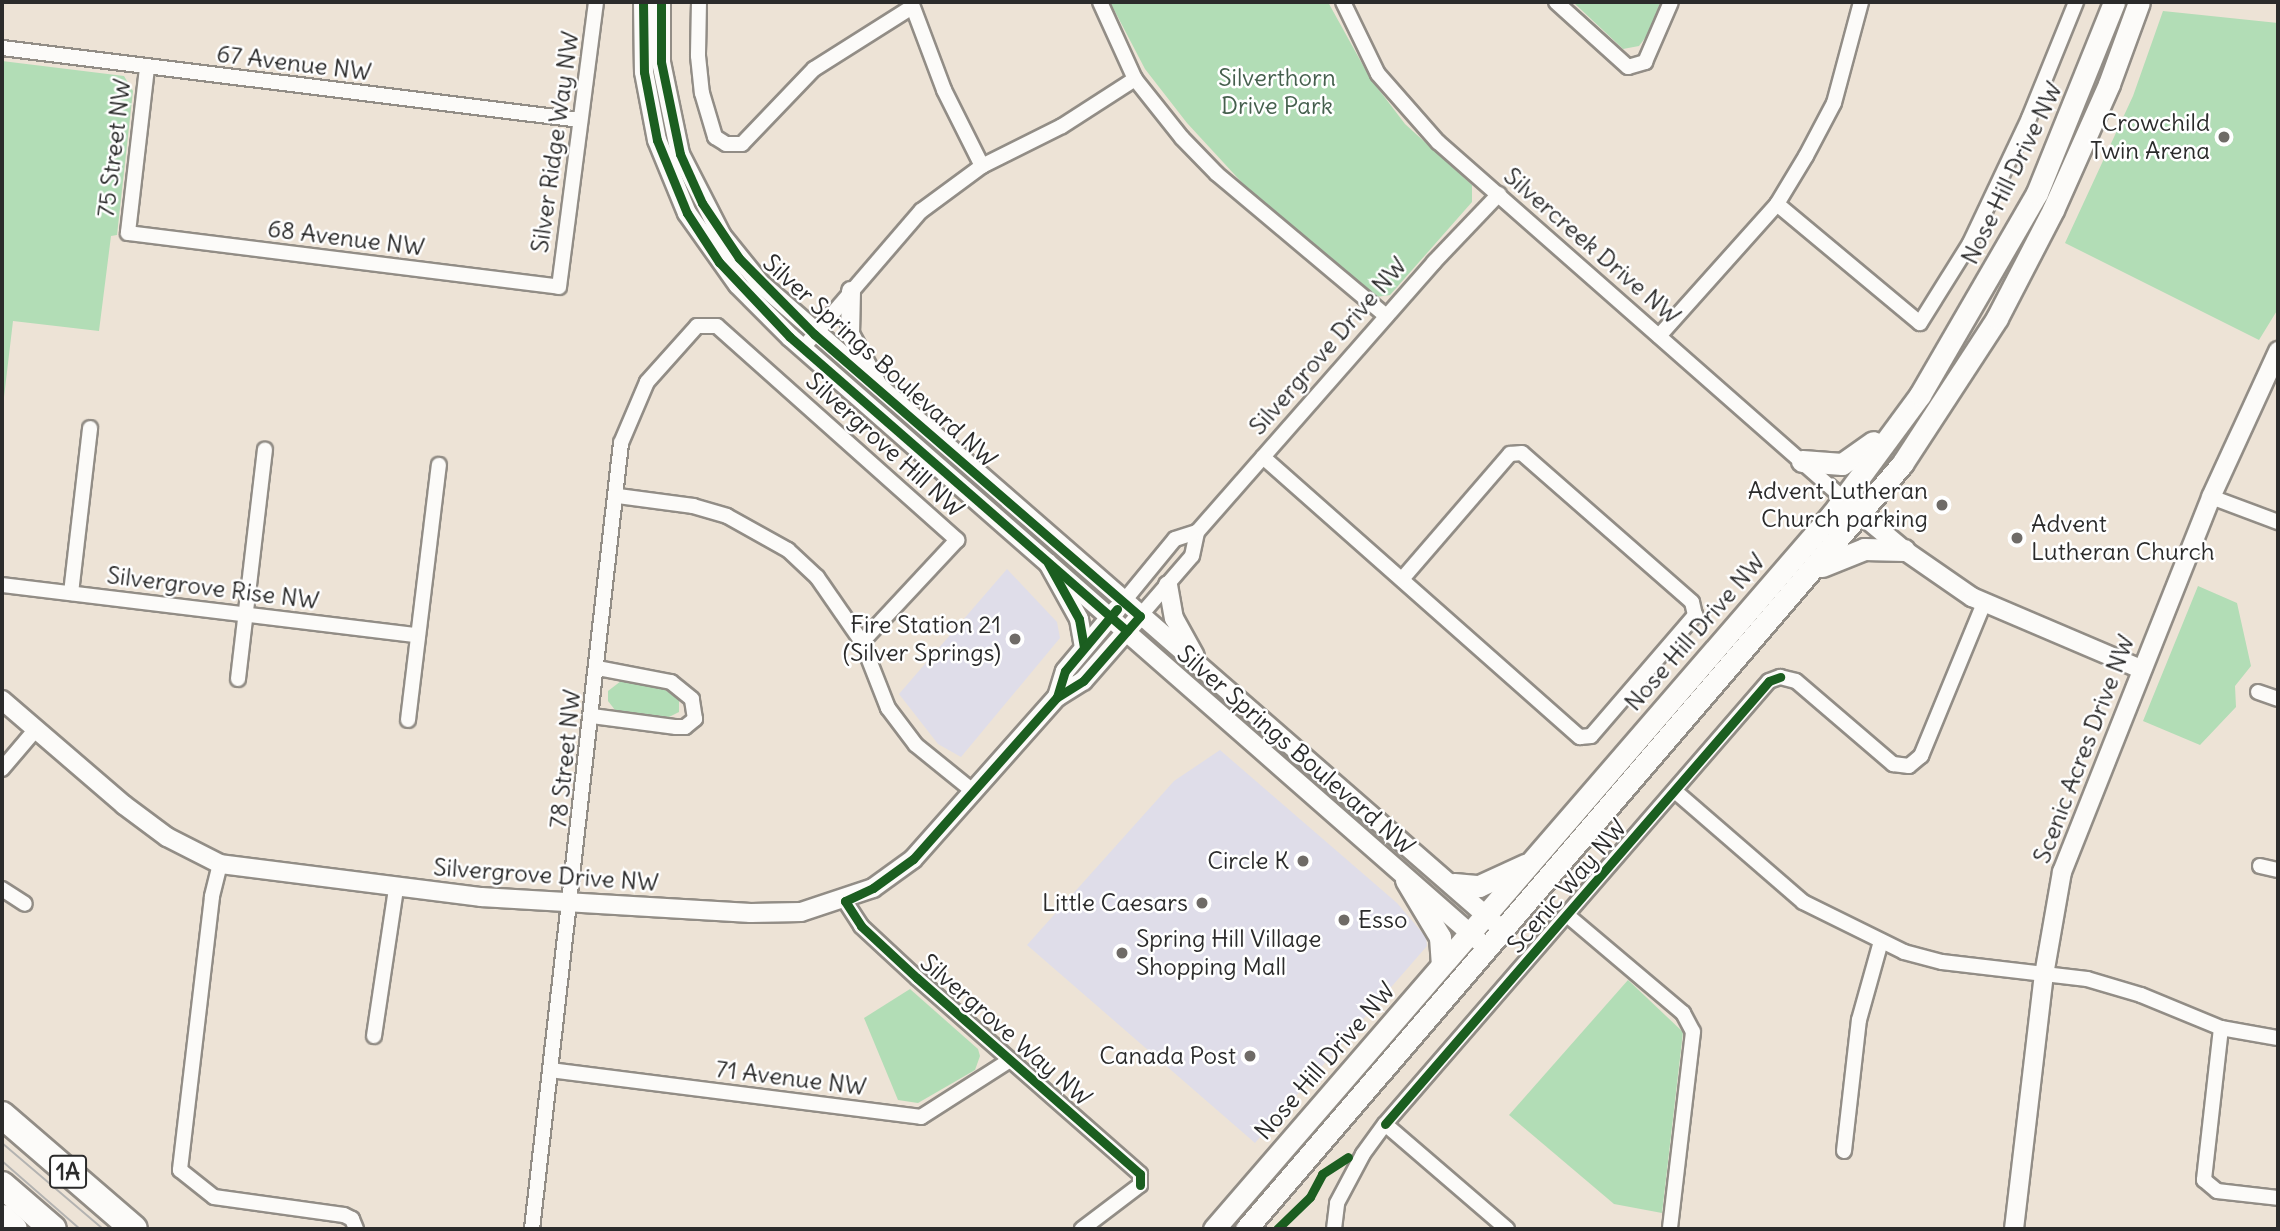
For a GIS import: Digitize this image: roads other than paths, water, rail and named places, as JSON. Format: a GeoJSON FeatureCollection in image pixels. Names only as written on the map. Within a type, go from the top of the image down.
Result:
{"type":"FeatureCollection","features":[{"type":"Feature","properties":{"kind":"highway","name":"1A"},"geometry":{"type":"LineString","coordinates":[[2,1115],[134,1229]]}},
{"type":"Feature","properties":{"kind":"highway","name":"1A"},"geometry":{"type":"LineString","coordinates":[[2,1185],[53,1229]]}},
{"type":"Feature","properties":{"kind":"highway"},"geometry":{"type":"LineString","coordinates":[[2,1218],[14,1229]]}},
{"type":"Feature","properties":{"kind":"main road","name":"Nose Hill Drive NW"},"geometry":{"type":"LineString","coordinates":[[1214,1229],[1488,915],[1844,499],[1906,413],[1991,279],[2037,193],[2113,2]]}},
{"type":"Feature","properties":{"kind":"main road","name":"Nose Hill Drive NW"},"geometry":{"type":"LineString","coordinates":[[1251,1226],[1505,932],[1805,576],[1862,515],[1938,414],[1997,318],[2053,210],[2109,84],[2139,2]]}},
{"type":"Feature","properties":{"kind":"main road"},"geometry":{"type":"LineString","coordinates":[[1802,461],[1842,464],[1853,460],[1906,413]]}},
{"type":"Feature","properties":{"kind":"main road"},"geometry":{"type":"LineString","coordinates":[[1805,576],[1843,555],[1864,549],[1904,550]]}},
{"type":"Feature","properties":{"kind":"main road"},"geometry":{"type":"LineString","coordinates":[[1454,884],[1479,886],[1533,861]]}},
{"type":"Feature","properties":{"kind":"main road"},"geometry":{"type":"LineString","coordinates":[[1406,880],[1440,937],[1442,965]]}},
{"type":"Feature","properties":{"kind":"street","name":"Silver Ridge Way NW"},"geometry":{"type":"LineString","coordinates":[[559,288],[596,2]]}},
{"type":"Feature","properties":{"kind":"street","name":"Silver Springs Boulevard NW"},"geometry":{"type":"LineString","coordinates":[[643,2],[644,72],[652,117],[678,195],[719,262],[759,309],[878,387],[1140,616],[1454,884],[1505,932]]}},
{"type":"Feature","properties":{"kind":"street","name":"Silver Springs Boulevard NW"},"geometry":{"type":"LineString","coordinates":[[661,2],[661,62],[669,113],[680,154],[702,203],[760,283],[808,341],[1046,560],[1307,794],[1488,950]]}},
{"type":"Feature","properties":{"kind":"street"},"geometry":{"type":"LineString","coordinates":[[699,2],[702,93],[715,137],[726,144],[742,144],[814,69],[911,5],[944,90],[982,166]]}},
{"type":"Feature","properties":{"kind":"street"},"geometry":{"type":"LineString","coordinates":[[1100,2],[1135,79],[1217,174],[1386,316]]}},
{"type":"Feature","properties":{"kind":"street","name":"Silvercreek Drive NW"},"geometry":{"type":"LineString","coordinates":[[1343,2],[1378,74],[1438,142],[1844,499]]}},
{"type":"Feature","properties":{"kind":"street"},"geometry":{"type":"LineString","coordinates":[[1556,2],[1628,67],[1645,62],[1671,2]]}},
{"type":"Feature","properties":{"kind":"street"},"geometry":{"type":"LineString","coordinates":[[1659,336],[1777,204],[1834,103],[1861,2]]}},
{"type":"Feature","properties":{"kind":"street"},"geometry":{"type":"LineString","coordinates":[[1777,204],[1920,323],[1970,243],[2029,118],[2076,2]]}},
{"type":"Feature","properties":{"kind":"street","name":"67 Avenue NW"},"geometry":{"type":"LineString","coordinates":[[2,48],[580,120]]}},
{"type":"Feature","properties":{"kind":"street","name":"75 Street NW"},"geometry":{"type":"LineString","coordinates":[[128,233],[146,68]]}},
{"type":"Feature","properties":{"kind":"street"},"geometry":{"type":"LineString","coordinates":[[808,341],[921,211],[982,166],[1062,126],[1135,79]]}},
{"type":"Feature","properties":{"kind":"street","name":"Silvergrove Drive NW"},"geometry":{"type":"LineString","coordinates":[[2,700],[167,837],[220,864],[396,888],[571,903],[751,914],[802,912],[845,901],[904,867],[1057,697],[1083,681],[1192,556],[1197,532],[1386,316],[1499,194]]}},
{"type":"Feature","properties":{"kind":"street","name":"68 Avenue NW"},"geometry":{"type":"LineString","coordinates":[[128,233],[559,288]]}},
{"type":"Feature","properties":{"kind":"street"},"geometry":{"type":"LineString","coordinates":[[851,291],[850,334],[873,369],[878,387]]}},
{"type":"Feature","properties":{"kind":"street","name":"78 Street NW"},"geometry":{"type":"LineString","coordinates":[[533,1229],[618,496],[621,443],[629,416],[647,382],[697,326],[706,323]]}},
{"type":"Feature","properties":{"kind":"street","name":"Silvergrove Hill NW"},"geometry":{"type":"LineString","coordinates":[[706,323],[717,326],[957,540],[862,642]]}},
{"type":"Feature","properties":{"kind":"street","name":"Scenic Acres Drive NW"},"geometry":{"type":"LineString","coordinates":[[2014,1229],[2044,975],[2070,847],[2211,497],[2278,351]]}},
{"type":"Feature","properties":{"kind":"street"},"geometry":{"type":"LineString","coordinates":[[71,593],[90,428]]}},
{"type":"Feature","properties":{"kind":"street"},"geometry":{"type":"LineString","coordinates":[[238,679],[265,450]]}},
{"type":"Feature","properties":{"kind":"street"},"geometry":{"type":"LineString","coordinates":[[1263,457],[1580,737],[1591,736],[1695,615],[1692,602],[1522,453],[1510,454],[1402,579]]}},
{"type":"Feature","properties":{"kind":"street"},"geometry":{"type":"LineString","coordinates":[[408,720],[439,465]]}},
{"type":"Feature","properties":{"kind":"street"},"geometry":{"type":"LineString","coordinates":[[618,496],[693,506],[762,533],[817,577],[862,642],[888,708],[916,745],[974,792]]}},
{"type":"Feature","properties":{"kind":"street"},"geometry":{"type":"LineString","coordinates":[[2211,497],[2278,522]]}},
{"type":"Feature","properties":{"kind":"street"},"geometry":{"type":"LineString","coordinates":[[1844,499],[1904,550],[1984,603],[2141,668]]}},
{"type":"Feature","properties":{"kind":"street","name":"Silvergrove Drive NW"},"geometry":{"type":"LineString","coordinates":[[1057,697],[1065,671],[1175,539],[1197,532]]}},
{"type":"Feature","properties":{"kind":"street"},"geometry":{"type":"LineString","coordinates":[[1046,560],[1079,619],[1084,647]]}},
{"type":"Feature","properties":{"kind":"street","name":"Silvergrove Rise NW"},"geometry":{"type":"LineString","coordinates":[[2,585],[418,635]]}},
{"type":"Feature","properties":{"kind":"street"},"geometry":{"type":"LineString","coordinates":[[1167,585],[1174,618],[1192,646],[1197,663]]}},
{"type":"Feature","properties":{"kind":"street","name":"Scenic Way NW"},"geometry":{"type":"LineString","coordinates":[[1334,1229],[1343,1190],[1385,1124],[1769,681],[1780,677],[1796,681],[1893,764],[1916,762],[1984,603]]}},
{"type":"Feature","properties":{"kind":"street"},"geometry":{"type":"LineString","coordinates":[[592,716],[676,727],[685,727],[695,719],[692,699],[671,682],[598,668]]}},
{"type":"Feature","properties":{"kind":"street"},"geometry":{"type":"LineString","coordinates":[[2258,692],[2278,699]]}},
{"type":"Feature","properties":{"kind":"street"},"geometry":{"type":"LineString","coordinates":[[2,769],[36,729]]}},
{"type":"Feature","properties":{"kind":"street"},"geometry":{"type":"LineString","coordinates":[[1307,794],[1327,774]]}},
{"type":"Feature","properties":{"kind":"street"},"geometry":{"type":"LineString","coordinates":[[1675,791],[1786,890],[1824,914],[1881,942],[1942,962],[2087,979],[2141,995],[2221,1028],[2278,1038]]}},
{"type":"Feature","properties":{"kind":"street"},"geometry":{"type":"LineString","coordinates":[[220,864],[212,897],[180,1170],[214,1197],[344,1215],[352,1219],[356,1229]]}},
{"type":"Feature","properties":{"kind":"street"},"geometry":{"type":"LineString","coordinates":[[2260,866],[2278,870]]}},
{"type":"Feature","properties":{"kind":"street"},"geometry":{"type":"LineString","coordinates":[[374,1037],[396,888]]}},
{"type":"Feature","properties":{"kind":"street"},"geometry":{"type":"LineString","coordinates":[[2,889],[25,904]]}},
{"type":"Feature","properties":{"kind":"street","name":"Silvergrove Way NW"},"geometry":{"type":"LineString","coordinates":[[845,901],[861,926],[1140,1174],[1140,1185],[1082,1229]]}},
{"type":"Feature","properties":{"kind":"street"},"geometry":{"type":"LineString","coordinates":[[1567,915],[1683,1013],[1693,1032],[1670,1229]]}},
{"type":"Feature","properties":{"kind":"street"},"geometry":{"type":"LineString","coordinates":[[1844,1151],[1859,1020],[1881,942]]}},
{"type":"Feature","properties":{"kind":"street"},"geometry":{"type":"LineString","coordinates":[[2221,1028],[2204,1180],[2217,1191],[2278,1198]]}},
{"type":"Feature","properties":{"kind":"street","name":"71 Avenue NW"},"geometry":{"type":"LineString","coordinates":[[550,1070],[921,1117],[1010,1060]]}},
{"type":"Feature","properties":{"kind":"street"},"geometry":{"type":"LineString","coordinates":[[1385,1124],[1507,1229]]}},
{"type":"Feature","properties":{"kind":"tram line"},"geometry":{"type":"LineString","coordinates":[[2,1143],[103,1229]]}},
{"type":"Feature","properties":{"kind":"tram line"},"geometry":{"type":"LineString","coordinates":[[2,1161],[80,1229]]}},
{"type":"Feature","properties":{"kind":"place","name":"Crowchild Twin Arena"},"geometry":{"type":"Point","coordinates":[2224,137]}},
{"type":"Feature","properties":{"kind":"place","name":"Advent Lutheran Church parking"},"geometry":{"type":"Point","coordinates":[1942,505]}},
{"type":"Feature","properties":{"kind":"place","name":"Advent Lutheran Church"},"geometry":{"type":"Point","coordinates":[2017,538]}},
{"type":"Feature","properties":{"kind":"place","name":"Fire Station 21 (Silver Springs)"},"geometry":{"type":"Point","coordinates":[1015,639]}},
{"type":"Feature","properties":{"kind":"place","name":"Circle K"},"geometry":{"type":"Point","coordinates":[1303,861]}},
{"type":"Feature","properties":{"kind":"place","name":"Little Caesars"},"geometry":{"type":"Point","coordinates":[1202,903]}},
{"type":"Feature","properties":{"kind":"place","name":"Esso"},"geometry":{"type":"Point","coordinates":[1344,920]}},
{"type":"Feature","properties":{"kind":"place","name":"Spring Hill Village Shopping Mall"},"geometry":{"type":"Point","coordinates":[1122,953]}},
{"type":"Feature","properties":{"kind":"place","name":"Canada Post"},"geometry":{"type":"Point","coordinates":[1250,1056]}},
{"type":"Feature","properties":{"kind":"park label","name":"Silverthorn Drive Park"},"geometry":{"type":"Point","coordinates":[1277,92]}}]}
